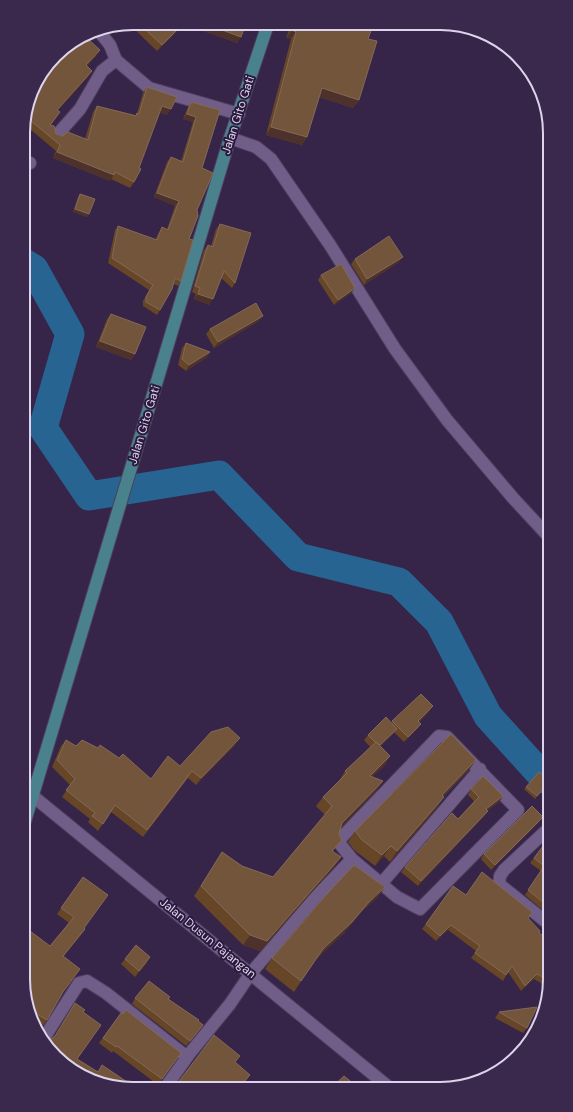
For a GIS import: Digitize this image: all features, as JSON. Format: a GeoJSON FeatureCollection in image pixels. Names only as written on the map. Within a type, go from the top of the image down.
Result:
{"type":"FeatureCollection","features":[{"type":"Feature","properties":{"kind":"main road","name":"Jalan Gito Gati"},"geometry":{"type":"LineString","coordinates":[[30,806],[230,138],[266,30]]}},
{"type":"Feature","properties":{"kind":"street"},"geometry":{"type":"LineString","coordinates":[[102,35],[110,45],[116,60],[149,88],[239,114]]}},
{"type":"Feature","properties":{"kind":"street"},"geometry":{"type":"LineString","coordinates":[[57,135],[80,109],[102,71],[116,60]]}},
{"type":"Feature","properties":{"kind":"street"},"geometry":{"type":"LineString","coordinates":[[230,138],[256,148],[271,159],[330,245],[399,355],[447,420],[513,498],[543,530]]}},
{"type":"Feature","properties":{"kind":"street"},"geometry":{"type":"LineString","coordinates":[[439,736],[447,737],[480,769],[518,810],[423,908],[415,908],[380,885],[352,859],[340,844],[341,838],[439,736]]}},
{"type":"Feature","properties":{"kind":"street"},"geometry":{"type":"LineString","coordinates":[[380,885],[480,769]]}},
{"type":"Feature","properties":{"kind":"street","name":"Jalan Dusun Pajangan"},"geometry":{"type":"LineString","coordinates":[[30,794],[252,973],[383,1082]]}},
{"type":"Feature","properties":{"kind":"street"},"geometry":{"type":"LineString","coordinates":[[543,834],[504,870],[500,876],[498,884],[543,919]]}},
{"type":"Feature","properties":{"kind":"street"},"geometry":{"type":"LineString","coordinates":[[170,1082],[187,1056],[230,1004],[252,973],[314,900],[352,859]]}},
{"type":"Feature","properties":{"kind":"street"},"geometry":{"type":"LineString","coordinates":[[46,1035],[79,983],[87,980],[187,1056]]}},
{"type":"Feature","properties":{"kind":"building"},"geometry":{"type":"Polygon","coordinates":[[[146,30],[177,30],[162,45],[146,30]]]}},
{"type":"Feature","properties":{"kind":"building"},"geometry":{"type":"Polygon","coordinates":[[[222,30],[244,30],[241,37],[222,30]]]}},
{"type":"Feature","properties":{"kind":"building"},"geometry":{"type":"Polygon","coordinates":[[[292,30],[371,30],[368,39],[377,41],[359,100],[322,88],[307,137],[271,127],[296,32],[292,30]]]}},
{"type":"Feature","properties":{"kind":"building"},"geometry":{"type":"Polygon","coordinates":[[[89,40],[100,50],[86,65],[92,71],[57,110],[60,112],[50,125],[54,126],[56,134],[63,136],[68,132],[88,140],[97,106],[136,116],[137,113],[139,114],[147,87],[177,97],[171,109],[162,106],[139,168],[141,169],[134,182],[115,172],[114,175],[57,152],[60,145],[31,121],[33,106],[44,81],[55,65],[65,55],[89,40]]]}},
{"type":"Feature","properties":{"kind":"building"},"geometry":{"type":"Polygon","coordinates":[[[191,102],[220,110],[202,168],[213,173],[197,210],[198,216],[189,239],[193,240],[181,281],[175,278],[172,289],[160,310],[146,302],[146,297],[153,285],[112,258],[118,226],[157,240],[162,227],[168,230],[179,201],[157,193],[171,157],[183,162],[196,117],[187,114],[191,102]]]}},
{"type":"Feature","properties":{"kind":"building"},"geometry":{"type":"Polygon","coordinates":[[[80,194],[95,199],[89,214],[75,209],[80,194]]]}},
{"type":"Feature","properties":{"kind":"building"},"geometry":{"type":"Polygon","coordinates":[[[220,224],[251,233],[235,283],[224,271],[213,299],[198,294],[200,288],[195,286],[208,245],[213,247],[220,224]]]}},
{"type":"Feature","properties":{"kind":"building"},"geometry":{"type":"Polygon","coordinates":[[[389,236],[403,257],[367,279],[355,259],[389,236]]]}},
{"type":"Feature","properties":{"kind":"building"},"geometry":{"type":"Polygon","coordinates":[[[341,264],[355,288],[338,300],[321,275],[341,264]]]}},
{"type":"Feature","properties":{"kind":"building"},"geometry":{"type":"Polygon","coordinates":[[[256,303],[263,316],[218,342],[210,329],[256,303]]]}},
{"type":"Feature","properties":{"kind":"building"},"geometry":{"type":"Polygon","coordinates":[[[111,314],[146,327],[135,354],[100,341],[111,314]]]}},
{"type":"Feature","properties":{"kind":"building"},"geometry":{"type":"Polygon","coordinates":[[[186,343],[210,352],[189,365],[182,359],[186,343]]]}},
{"type":"Feature","properties":{"kind":"building"},"geometry":{"type":"Polygon","coordinates":[[[421,694],[433,706],[418,721],[421,724],[408,737],[392,721],[421,694]]]}},
{"type":"Feature","properties":{"kind":"building"},"geometry":{"type":"Polygon","coordinates":[[[386,717],[397,729],[380,745],[368,735],[386,717]]]}},
{"type":"Feature","properties":{"kind":"building"},"geometry":{"type":"Polygon","coordinates":[[[228,727],[240,738],[201,778],[192,771],[147,830],[115,805],[103,824],[92,816],[95,813],[66,790],[75,779],[57,760],[66,740],[76,746],[82,740],[98,748],[100,745],[119,758],[123,754],[151,779],[168,756],[180,766],[211,732],[228,727]]]}},
{"type":"Feature","properties":{"kind":"building"},"geometry":{"type":"Polygon","coordinates":[[[451,734],[476,760],[442,795],[444,797],[397,851],[391,846],[382,855],[362,840],[355,831],[451,734]]]}},
{"type":"Feature","properties":{"kind":"building"},"geometry":{"type":"Polygon","coordinates":[[[376,742],[390,756],[370,776],[383,781],[342,823],[339,834],[342,840],[332,851],[341,857],[267,941],[250,935],[201,886],[222,852],[242,866],[273,877],[332,806],[323,797],[347,773],[345,771],[376,742]]]}},
{"type":"Feature","properties":{"kind":"building"},"geometry":{"type":"Polygon","coordinates":[[[539,772],[543,775],[543,789],[537,796],[526,787],[539,772]]]}},
{"type":"Feature","properties":{"kind":"building"},"geometry":{"type":"Polygon","coordinates":[[[483,776],[503,796],[486,809],[488,811],[421,881],[405,867],[452,813],[458,819],[479,797],[471,789],[483,776]]]}},
{"type":"Feature","properties":{"kind":"building"},"geometry":{"type":"Polygon","coordinates":[[[532,806],[543,817],[495,865],[484,854],[532,806]]]}},
{"type":"Feature","properties":{"kind":"building"},"geometry":{"type":"Polygon","coordinates":[[[543,846],[543,865],[534,858],[543,846]]]}},
{"type":"Feature","properties":{"kind":"building"},"geometry":{"type":"Polygon","coordinates":[[[354,865],[385,887],[369,902],[352,922],[323,949],[301,981],[272,958],[354,865]]]}},
{"type":"Feature","properties":{"kind":"building"},"geometry":{"type":"Polygon","coordinates":[[[543,868],[543,902],[528,890],[543,868]]]}},
{"type":"Feature","properties":{"kind":"building"},"geometry":{"type":"Polygon","coordinates":[[[482,872],[532,912],[528,918],[543,936],[543,977],[537,974],[525,986],[512,966],[506,975],[475,953],[480,946],[451,925],[440,936],[426,924],[453,886],[466,895],[482,872]]]}},
{"type":"Feature","properties":{"kind":"building"},"geometry":{"type":"Polygon","coordinates":[[[83,877],[108,895],[84,928],[85,929],[63,956],[80,969],[63,992],[47,1020],[35,1013],[32,999],[30,986],[30,931],[50,946],[74,917],[61,908],[83,877]]]}},
{"type":"Feature","properties":{"kind":"building"},"geometry":{"type":"Polygon","coordinates":[[[136,945],[150,957],[139,971],[125,959],[136,945]]]}},
{"type":"Feature","properties":{"kind":"building"},"geometry":{"type":"Polygon","coordinates":[[[149,981],[170,997],[168,999],[199,1020],[198,1021],[203,1025],[190,1041],[135,998],[149,981]]]}},
{"type":"Feature","properties":{"kind":"building"},"geometry":{"type":"Polygon","coordinates":[[[75,1003],[85,1010],[83,1012],[101,1025],[77,1059],[98,1072],[102,1065],[126,1082],[106,1079],[76,1065],[65,1057],[49,1039],[55,1036],[75,1003]]]}},
{"type":"Feature","properties":{"kind":"building"},"geometry":{"type":"Polygon","coordinates":[[[537,1007],[527,1028],[499,1012],[537,1007]]]}},
{"type":"Feature","properties":{"kind":"building"},"geometry":{"type":"Polygon","coordinates":[[[126,1010],[181,1053],[162,1079],[117,1046],[116,1047],[103,1038],[121,1013],[123,1014],[126,1010]]]}},
{"type":"Feature","properties":{"kind":"building"},"geometry":{"type":"Polygon","coordinates":[[[214,1035],[240,1056],[235,1062],[250,1075],[244,1082],[179,1082],[214,1035]]]}},
{"type":"Feature","properties":{"kind":"building"},"geometry":{"type":"Polygon","coordinates":[[[344,1076],[351,1082],[338,1082],[344,1076]]]}},
{"type":"Feature","properties":{"kind":"waterway"},"geometry":{"type":"LineString","coordinates":[[30,267],[34,269],[70,334],[43,428],[89,496],[219,475],[298,557],[399,582],[439,622],[488,716],[543,777]]}}]}
